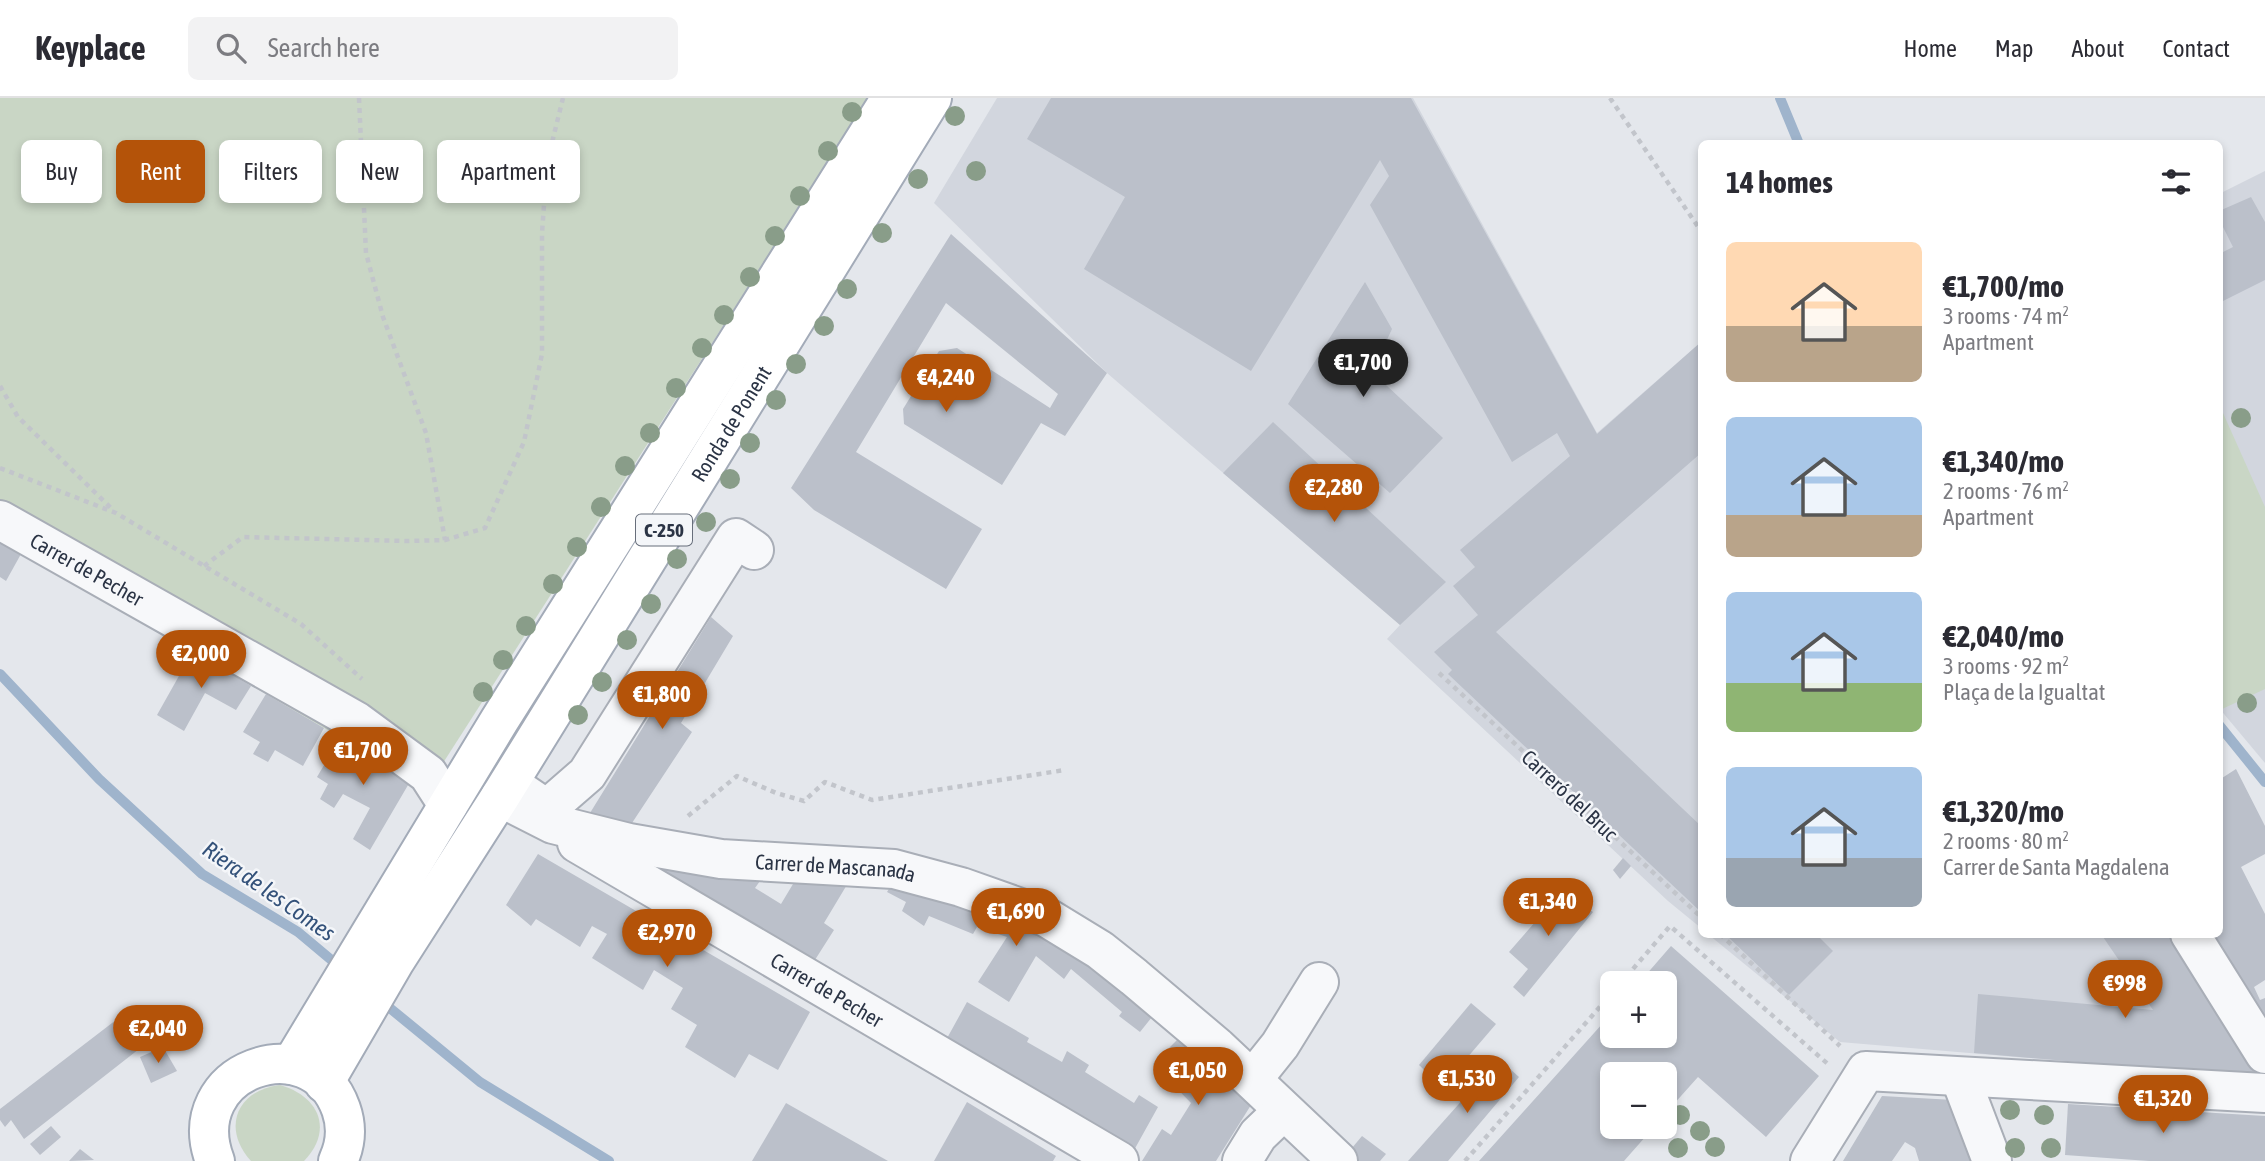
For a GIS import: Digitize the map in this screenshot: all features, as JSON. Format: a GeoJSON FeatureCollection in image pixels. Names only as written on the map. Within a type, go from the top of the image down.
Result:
{"type":"FeatureCollection","features":[{"type":"Feature","properties":{"kind":"main road","name":"C-250"},"geometry":{"type":"LineString","coordinates":[[291,1065],[345,1009],[382,949],[457,790],[891,98]]}},
{"type":"Feature","properties":{"kind":"main road","name":"Ronda de Ponent"},"geometry":{"type":"LineString","coordinates":[[382,949],[504,790],[932,98]]}},
{"type":"Feature","properties":{"kind":"main road","name":"C-250"},"geometry":{"type":"LineString","coordinates":[[324,1083],[345,1009]]}},
{"type":"Feature","properties":{"kind":"main road"},"geometry":{"type":"LineString","coordinates":[[215,1161],[209,1139],[210,1116],[227,1085],[256,1067],[291,1065],[309,1072],[324,1083],[341,1111],[345,1155]]}},
{"type":"Feature","properties":{"kind":"street","name":"Carrer de Pecher"},"geometry":{"type":"LineString","coordinates":[[0,520],[356,721],[428,774],[457,790]]}},
{"type":"Feature","properties":{"kind":"street"},"geometry":{"type":"LineString","coordinates":[[504,790],[545,808],[587,774],[736,538],[754,551]]}},
{"type":"Feature","properties":{"kind":"street","name":"Carrer de Pecher"},"geometry":{"type":"LineString","coordinates":[[504,790],[1119,1161]]}},
{"type":"Feature","properties":{"kind":"street","name":"Carrer de Mascanada"},"geometry":{"type":"LineString","coordinates":[[504,790],[553,824],[629,843],[721,859],[894,869],[961,887],[1046,917],[1100,950],[1134,977],[1217,1048],[1282,1112],[1338,1161]]}},
{"type":"Feature","properties":{"kind":"street"},"geometry":{"type":"LineString","coordinates":[[2192,938],[2265,1054]]}},
{"type":"Feature","properties":{"kind":"street"},"geometry":{"type":"LineString","coordinates":[[1256,1075],[1280,1045],[1319,982]]}},
{"type":"Feature","properties":{"kind":"street"},"geometry":{"type":"LineString","coordinates":[[1960,1077],[1992,1161]]}},
{"type":"Feature","properties":{"kind":"street"},"geometry":{"type":"LineString","coordinates":[[1810,1161],[1860,1079],[1960,1077],[2265,1093]]}},
{"type":"Feature","properties":{"kind":"street"},"geometry":{"type":"LineString","coordinates":[[1242,1161],[1258,1135],[1282,1112]]}},
{"type":"Feature","properties":{"kind":"path"},"geometry":{"type":"LineString","coordinates":[[359,98],[366,253],[383,317],[426,433],[445,540]]}},
{"type":"Feature","properties":{"kind":"path"},"geometry":{"type":"LineString","coordinates":[[204,566],[243,537],[328,541],[445,540],[485,528],[524,442],[541,354],[542,233],[547,163],[563,98]]}},
{"type":"Feature","properties":{"kind":"path"},"geometry":{"type":"LineString","coordinates":[[1610,98],[1698,227]]}},
{"type":"Feature","properties":{"kind":"path"},"geometry":{"type":"LineString","coordinates":[[0,386],[18,417],[116,513]]}},
{"type":"Feature","properties":{"kind":"path"},"geometry":{"type":"LineString","coordinates":[[0,468],[116,513],[301,624],[369,686]]}},
{"type":"Feature","properties":{"kind":"path","name":"Carreró del Bruc"},"geometry":{"type":"LineString","coordinates":[[1439,673],[1698,914]]}},
{"type":"Feature","properties":{"kind":"path"},"geometry":{"type":"LineString","coordinates":[[679,823],[737,776],[776,793],[804,801],[825,782],[872,800],[1065,771]]}},
{"type":"Feature","properties":{"kind":"path"},"geometry":{"type":"LineString","coordinates":[[1631,971],[1670,926],[1860,1079]]}},
{"type":"Feature","properties":{"kind":"path"},"geometry":{"type":"LineString","coordinates":[[1724,938],[1860,1079]]}},
{"type":"Feature","properties":{"kind":"path"},"geometry":{"type":"LineString","coordinates":[[1465,1161],[1600,1007]]}},
{"type":"Feature","properties":{"kind":"shaded area"},"geometry":{"type":"Polygon","coordinates":[[[997,98],[1413,98],[1597,433],[1698,345],[1698,926],[1668,901],[1387,639],[1400,625],[1107,373],[934,203],[997,98]]]}},
{"type":"Feature","properties":{"kind":"shaded area"},"geometry":{"type":"Polygon","coordinates":[[[2265,171],[2265,763],[2223,713],[2223,192],[2265,171]]]}},
{"type":"Feature","properties":{"kind":"shaded area"},"geometry":{"type":"Polygon","coordinates":[[[1713,938],[2172,938],[2265,1078],[1840,1042],[1713,938]]]}},
{"type":"Feature","properties":{"kind":"green space"},"geometry":{"type":"Polygon","coordinates":[[[0,98],[869,98],[427,788],[0,539],[0,98]]]}},
{"type":"Feature","properties":{"kind":"green space"},"geometry":{"type":"Polygon","coordinates":[[[2223,413],[2265,507],[2265,689],[2223,709],[2223,413]]]}},
{"type":"Feature","properties":{"kind":"green space"},"geometry":{"type":"Polygon","coordinates":[[[280,1085],[304,1097],[313,1106],[320,1126],[318,1138],[304,1161],[251,1161],[237,1136],[238,1113],[253,1094],[280,1085]]]}},
{"type":"Feature","properties":{"kind":"building"},"geometry":{"type":"Polygon","coordinates":[[[1051,98],[1411,98],[1597,434],[1698,345],[1698,456],[1496,632],[1698,823],[1698,909],[1448,674],[1452,670],[1434,652],[1478,615],[1453,586],[1475,567],[1460,550],[1570,456],[1557,433],[1512,462],[1370,205],[1389,176],[1380,160],[1251,371],[1084,269],[1125,197],[1027,139],[1051,98]]]}},
{"type":"Feature","properties":{"kind":"building"},"geometry":{"type":"Polygon","coordinates":[[[2251,197],[2265,222],[2265,280],[2223,301],[2223,252],[2233,247],[2223,227],[2223,209],[2251,197]]]}},
{"type":"Feature","properties":{"kind":"building"},"geometry":{"type":"Polygon","coordinates":[[[951,234],[1107,373],[1065,436],[1041,423],[1002,485],[904,424],[903,409],[939,351],[957,348],[1050,408],[1058,394],[946,303],[856,452],[982,529],[946,589],[814,510],[791,488],[951,234]]]}},
{"type":"Feature","properties":{"kind":"building"},"geometry":{"type":"Polygon","coordinates":[[[1365,282],[1392,329],[1372,372],[1443,438],[1390,493],[1288,404],[1365,282]]]}},
{"type":"Feature","properties":{"kind":"building"},"geometry":{"type":"Polygon","coordinates":[[[1273,422],[1446,582],[1400,625],[1223,473],[1273,422]]]}},
{"type":"Feature","properties":{"kind":"building"},"geometry":{"type":"Polygon","coordinates":[[[0,542],[21,554],[6,581],[0,577],[0,542]]]}},
{"type":"Feature","properties":{"kind":"building"},"geometry":{"type":"Polygon","coordinates":[[[711,617],[733,636],[681,723],[692,732],[632,823],[590,813],[711,617]]]}},
{"type":"Feature","properties":{"kind":"building"},"geometry":{"type":"Polygon","coordinates":[[[193,651],[251,686],[236,710],[205,693],[184,731],[157,715],[193,651]]]}},
{"type":"Feature","properties":{"kind":"building"},"geometry":{"type":"Polygon","coordinates":[[[266,694],[324,728],[303,766],[275,750],[268,762],[253,754],[260,742],[243,732],[266,694]]]}},
{"type":"Feature","properties":{"kind":"building"},"geometry":{"type":"Polygon","coordinates":[[[340,738],[411,780],[370,850],[353,839],[370,808],[343,794],[334,808],[320,799],[328,784],[317,777],[340,738]]]}},
{"type":"Feature","properties":{"kind":"building"},"geometry":{"type":"Polygon","coordinates":[[[2236,769],[2265,826],[2265,854],[2241,867],[2265,914],[2265,980],[2254,987],[2260,1000],[2265,998],[2265,1039],[2207,938],[2223,938],[2223,777],[2236,769]]]}},
{"type":"Feature","properties":{"kind":"building"},"geometry":{"type":"Polygon","coordinates":[[[538,854],[810,1012],[778,1070],[749,1054],[735,1078],[685,1047],[697,1025],[671,1009],[683,988],[654,970],[643,990],[592,958],[607,934],[592,926],[580,947],[536,919],[531,926],[506,905],[538,854]]]}},
{"type":"Feature","properties":{"kind":"building"},"geometry":{"type":"Polygon","coordinates":[[[1623,858],[1631,866],[1620,879],[1613,870],[1623,858]]]}},
{"type":"Feature","properties":{"kind":"building"},"geometry":{"type":"Polygon","coordinates":[[[653,863],[721,880],[760,881],[755,888],[781,904],[796,879],[851,878],[824,923],[834,930],[806,974],[647,878],[653,863]]]}},
{"type":"Feature","properties":{"kind":"building"},"geometry":{"type":"Polygon","coordinates":[[[897,876],[1050,933],[1156,1012],[1140,1032],[1119,1016],[1122,1012],[1071,969],[1064,979],[1036,956],[1009,1002],[978,982],[1007,937],[977,927],[973,934],[929,916],[924,926],[902,911],[906,902],[887,892],[897,876]]]}},
{"type":"Feature","properties":{"kind":"building"},"geometry":{"type":"Polygon","coordinates":[[[1563,890],[1593,912],[1524,997],[1513,987],[1528,969],[1509,952],[1563,890]]]}},
{"type":"Feature","properties":{"kind":"building"},"geometry":{"type":"Polygon","coordinates":[[[1729,938],[1820,938],[1833,951],[1789,995],[1729,938]]]}},
{"type":"Feature","properties":{"kind":"building"},"geometry":{"type":"Polygon","coordinates":[[[2104,938],[2173,938],[2265,1071],[2265,1078],[1974,1053],[1978,994],[2153,1010],[2104,938]]]}},
{"type":"Feature","properties":{"kind":"building"},"geometry":{"type":"Polygon","coordinates":[[[1671,946],[1819,1076],[1766,1137],[1698,1077],[1677,1100],[1677,1062],[1600,1062],[1600,1139],[1643,1139],[1624,1161],[1479,1161],[1600,1026],[1600,1048],[1677,1048],[1677,971],[1649,971],[1671,946]]]}},
{"type":"Feature","properties":{"kind":"building"},"geometry":{"type":"Polygon","coordinates":[[[967,1002],[1029,1038],[1027,1042],[1062,1062],[1067,1051],[1089,1065],[1085,1072],[1134,1103],[1139,1095],[1158,1107],[1128,1161],[940,1051],[967,1002]]]}},
{"type":"Feature","properties":{"kind":"building"},"geometry":{"type":"Polygon","coordinates":[[[1471,1003],[1496,1024],[1442,1087],[1419,1065],[1471,1003]]]}},
{"type":"Feature","properties":{"kind":"building"},"geometry":{"type":"Polygon","coordinates":[[[129,1010],[141,1023],[149,1017],[162,1031],[24,1139],[11,1120],[5,1127],[0,1120],[0,1109],[129,1010]]]}},
{"type":"Feature","properties":{"kind":"building"},"geometry":{"type":"Polygon","coordinates":[[[1184,1033],[1251,1105],[1216,1161],[1142,1161],[1162,1129],[1171,1135],[1191,1103],[1153,1064],[1184,1033]]]}},
{"type":"Feature","properties":{"kind":"building"},"geometry":{"type":"Polygon","coordinates":[[[163,1047],[177,1071],[151,1083],[140,1057],[163,1047]]]}},
{"type":"Feature","properties":{"kind":"building"},"geometry":{"type":"Polygon","coordinates":[[[1499,1059],[1519,1077],[1448,1161],[1408,1161],[1499,1059]]]}},
{"type":"Feature","properties":{"kind":"building"},"geometry":{"type":"Polygon","coordinates":[[[1882,1096],[1954,1100],[1978,1161],[1919,1161],[1915,1148],[1905,1142],[1892,1161],[1843,1161],[1882,1096]]]}},
{"type":"Feature","properties":{"kind":"building"},"geometry":{"type":"Polygon","coordinates":[[[967,1102],[1056,1156],[1053,1161],[934,1161],[967,1102]]]}},
{"type":"Feature","properties":{"kind":"building"},"geometry":{"type":"Polygon","coordinates":[[[786,1103],[888,1161],[752,1161],[786,1103]]]}},
{"type":"Feature","properties":{"kind":"building"},"geometry":{"type":"Polygon","coordinates":[[[2068,1104],[2265,1116],[2265,1161],[2149,1161],[2065,1155],[2068,1104]]]}},
{"type":"Feature","properties":{"kind":"building"},"geometry":{"type":"Polygon","coordinates":[[[51,1126],[61,1137],[40,1155],[30,1144],[51,1126]]]}},
{"type":"Feature","properties":{"kind":"building"},"geometry":{"type":"Polygon","coordinates":[[[1362,1136],[1386,1154],[1380,1161],[1353,1161],[1347,1154],[1362,1136]]]}},
{"type":"Feature","properties":{"kind":"building"},"geometry":{"type":"Polygon","coordinates":[[[80,1149],[94,1160],[69,1161],[80,1149]]]}},
{"type":"Feature","properties":{"kind":"waterway"},"geometry":{"type":"LineString","coordinates":[[1780,98],[1797,140]]}},
{"type":"Feature","properties":{"kind":"waterway","name":"Riera de les Comes"},"geometry":{"type":"LineString","coordinates":[[0,674],[99,779],[202,874],[298,932],[341,968]]}},
{"type":"Feature","properties":{"kind":"waterway"},"geometry":{"type":"LineString","coordinates":[[2223,730],[2265,782]]}},
{"type":"Feature","properties":{"kind":"waterway","name":"Riera de les Comes"},"geometry":{"type":"LineString","coordinates":[[380,1000],[480,1082],[609,1161]]}}]}
